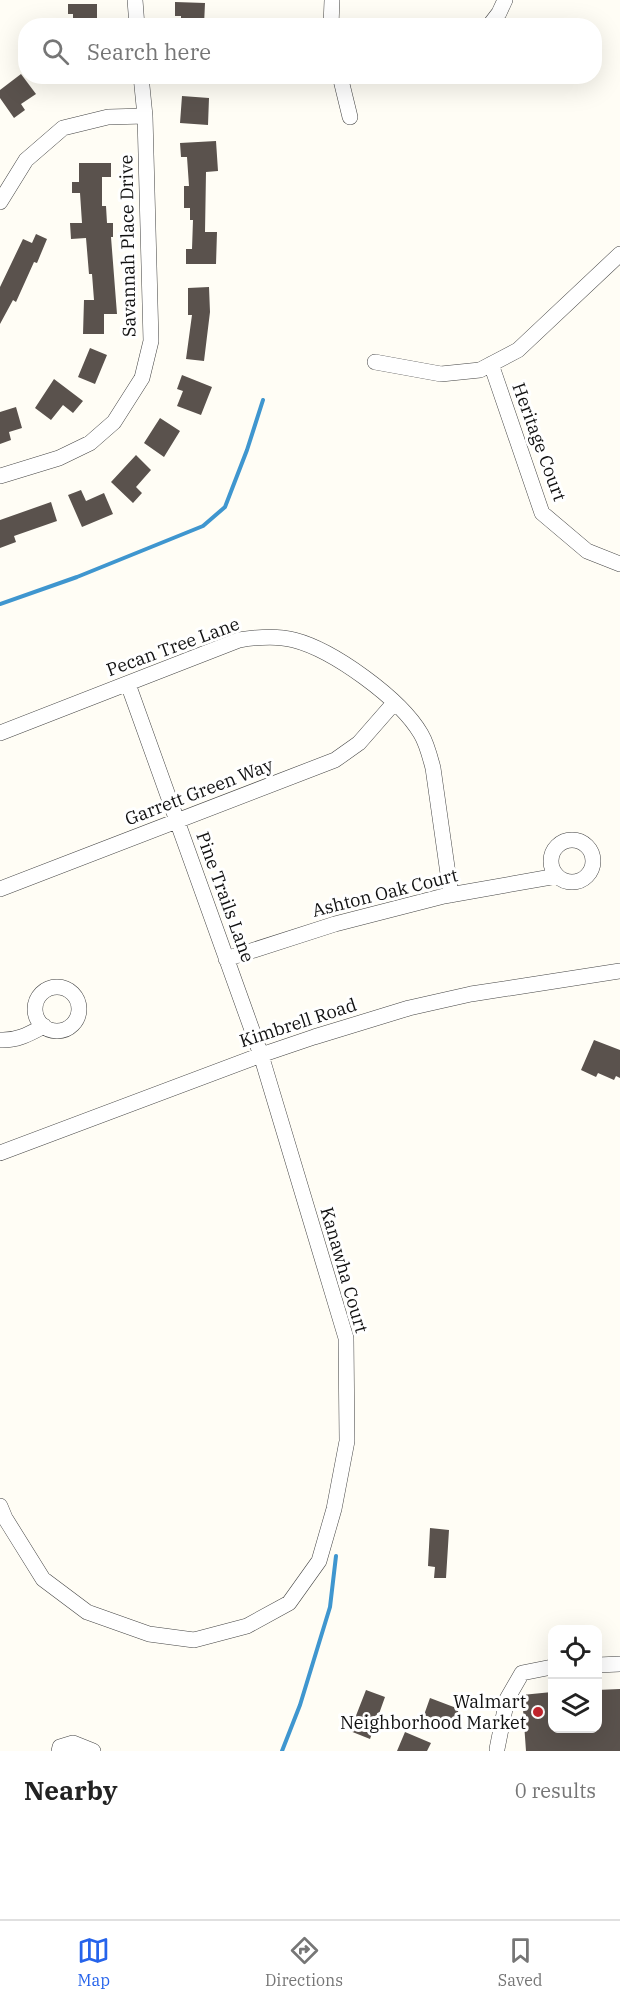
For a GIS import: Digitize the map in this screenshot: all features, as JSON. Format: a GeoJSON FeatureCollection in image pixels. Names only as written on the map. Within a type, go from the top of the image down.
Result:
{"type":"FeatureCollection","features":[{"type":"Feature","properties":{"kind":"street"},"geometry":{"type":"LineString","coordinates":[[135,0],[136,18]]}},
{"type":"Feature","properties":{"kind":"street"},"geometry":{"type":"LineString","coordinates":[[331,18],[332,0]]}},
{"type":"Feature","properties":{"kind":"street"},"geometry":{"type":"LineString","coordinates":[[495,18],[505,0]]}},
{"type":"Feature","properties":{"kind":"street","name":"Savannah Place Drive"},"geometry":{"type":"LineString","coordinates":[[0,476],[59,458],[90,443],[114,422],[142,378],[151,340],[145,116],[142,84]]}},
{"type":"Feature","properties":{"kind":"street"},"geometry":{"type":"LineString","coordinates":[[342,84],[350,117]]}},
{"type":"Feature","properties":{"kind":"street"},"geometry":{"type":"LineString","coordinates":[[0,202],[26,160],[63,129],[108,117],[145,116]]}},
{"type":"Feature","properties":{"kind":"street"},"geometry":{"type":"LineString","coordinates":[[375,362],[441,374],[480,370],[518,350],[620,254]]}},
{"type":"Feature","properties":{"kind":"street","name":"Heritage Court"},"geometry":{"type":"LineString","coordinates":[[491,364],[543,513],[587,551],[620,564]]}},
{"type":"Feature","properties":{"kind":"street","name":"Pecan Tree Lane"},"geometry":{"type":"LineString","coordinates":[[0,734],[239,640],[277,637],[310,645],[368,681],[410,718],[422,735],[432,768],[451,895]]}},
{"type":"Feature","properties":{"kind":"street","name":"Pine Trails Lane"},"geometry":{"type":"LineString","coordinates":[[128,684],[261,1055]]}},
{"type":"Feature","properties":{"kind":"street","name":"Garrett Green Way"},"geometry":{"type":"LineString","coordinates":[[0,889],[335,760],[359,743],[394,703]]}},
{"type":"Feature","properties":{"kind":"street","name":"Ashton Oak Court"},"geometry":{"type":"LineString","coordinates":[[226,959],[335,924],[451,895],[557,876]]}},
{"type":"Feature","properties":{"kind":"street","name":"Kimbrell Road"},"geometry":{"type":"LineString","coordinates":[[0,1153],[261,1055],[419,1006],[482,992],[620,971]]}},
{"type":"Feature","properties":{"kind":"street"},"geometry":{"type":"LineString","coordinates":[[0,1040],[23,1037],[44,1026]]}},
{"type":"Feature","properties":{"kind":"street","name":"Kanawha Court"},"geometry":{"type":"LineString","coordinates":[[0,1506],[43,1579],[87,1612],[149,1634],[194,1640],[247,1626],[289,1603],[319,1560],[334,1509],[347,1441],[346,1338],[261,1055]]}},
{"type":"Feature","properties":{"kind":"street"},"geometry":{"type":"LineString","coordinates":[[602,1665],[620,1664]]}},
{"type":"Feature","properties":{"kind":"street"},"geometry":{"type":"LineString","coordinates":[[496,1749],[507,1699],[522,1673],[548,1668]]}},
{"type":"Feature","properties":{"kind":"street"},"geometry":{"type":"LineString","coordinates":[[59,1751],[60,1747],[73,1743],[93,1751]]}},
{"type":"Feature","properties":{"kind":"building"},"geometry":{"type":"Polygon","coordinates":[[[175,2],[205,3],[204,18],[175,16],[175,2]]]}},
{"type":"Feature","properties":{"kind":"building"},"geometry":{"type":"Polygon","coordinates":[[[68,4],[97,4],[97,18],[73,18],[73,14],[68,14],[68,4]]]}},
{"type":"Feature","properties":{"kind":"building"},"geometry":{"type":"Polygon","coordinates":[[[18,76],[18,84],[28,84],[36,94],[21,104],[25,110],[14,118],[0,98],[0,90],[18,76]]]}},
{"type":"Feature","properties":{"kind":"building"},"geometry":{"type":"Polygon","coordinates":[[[182,96],[209,98],[208,125],[180,123],[182,96]]]}},
{"type":"Feature","properties":{"kind":"building"},"geometry":{"type":"Polygon","coordinates":[[[216,141],[218,171],[206,172],[205,232],[217,232],[216,264],[186,264],[186,249],[192,249],[193,220],[190,220],[190,208],[184,208],[184,186],[189,186],[187,157],[181,157],[180,143],[216,141]]]}},
{"type":"Feature","properties":{"kind":"building"},"geometry":{"type":"Polygon","coordinates":[[[79,163],[111,163],[111,177],[102,177],[102,206],[106,206],[107,223],[113,223],[113,237],[111,237],[117,314],[104,314],[104,334],[83,334],[84,300],[94,300],[86,238],[71,239],[70,223],[82,223],[80,193],[72,193],[72,182],[79,182],[79,163]]]}},
{"type":"Feature","properties":{"kind":"building"},"geometry":{"type":"Polygon","coordinates":[[[36,234],[47,239],[16,302],[13,300],[0,324],[0,287],[23,239],[32,243],[36,234]]]}},
{"type":"Feature","properties":{"kind":"building"},"geometry":{"type":"Polygon","coordinates":[[[209,287],[210,312],[204,361],[186,359],[192,315],[188,315],[188,288],[209,287]]]}},
{"type":"Feature","properties":{"kind":"building"},"geometry":{"type":"Polygon","coordinates":[[[90,348],[107,355],[95,384],[78,377],[90,348]]]}},
{"type":"Feature","properties":{"kind":"building"},"geometry":{"type":"Polygon","coordinates":[[[182,375],[212,387],[201,415],[177,406],[183,391],[177,389],[182,375]]]}},
{"type":"Feature","properties":{"kind":"building"},"geometry":{"type":"Polygon","coordinates":[[[54,379],[83,401],[73,413],[63,405],[51,420],[35,408],[54,379]]]}},
{"type":"Feature","properties":{"kind":"building"},"geometry":{"type":"Polygon","coordinates":[[[16,407],[22,428],[9,432],[11,440],[0,444],[0,412],[16,407]]]}},
{"type":"Feature","properties":{"kind":"building"},"geometry":{"type":"Polygon","coordinates":[[[160,418],[180,431],[164,457],[144,443],[160,418]]]}},
{"type":"Feature","properties":{"kind":"building"},"geometry":{"type":"Polygon","coordinates":[[[136,455],[151,470],[136,487],[142,493],[133,503],[111,482],[136,455]]]}},
{"type":"Feature","properties":{"kind":"building"},"geometry":{"type":"Polygon","coordinates":[[[81,490],[86,501],[104,493],[113,514],[82,527],[68,495],[81,490]]]}},
{"type":"Feature","properties":{"kind":"building"},"geometry":{"type":"Polygon","coordinates":[[[51,502],[57,521],[14,536],[16,542],[0,548],[0,520],[51,502]]]}},
{"type":"Feature","properties":{"kind":"building"},"geometry":{"type":"Polygon","coordinates":[[[594,1040],[620,1050],[620,1078],[616,1076],[614,1080],[598,1073],[596,1077],[581,1070],[594,1040]]]}},
{"type":"Feature","properties":{"kind":"building"},"geometry":{"type":"Polygon","coordinates":[[[430,1528],[449,1530],[446,1578],[434,1578],[435,1567],[428,1566],[430,1528]]]}},
{"type":"Feature","properties":{"kind":"building","name":"Walmart Neighborhood Market"},"geometry":{"type":"Polygon","coordinates":[[[620,1689],[620,1751],[526,1751],[522,1695],[548,1692],[548,1733],[602,1733],[602,1690],[620,1689]]]}},
{"type":"Feature","properties":{"kind":"building"},"geometry":{"type":"Polygon","coordinates":[[[366,1690],[385,1697],[370,1739],[350,1731],[366,1690]]]}},
{"type":"Feature","properties":{"kind":"building"},"geometry":{"type":"Polygon","coordinates":[[[430,1698],[459,1709],[453,1726],[424,1715],[430,1698]]]}},
{"type":"Feature","properties":{"kind":"building"},"geometry":{"type":"Polygon","coordinates":[[[405,1732],[431,1743],[427,1751],[397,1751],[405,1732]]]}},
{"type":"Feature","properties":{"kind":"waterway"},"geometry":{"type":"LineString","coordinates":[[0,604],[77,577],[203,526],[225,507],[263,400]]}},
{"type":"Feature","properties":{"kind":"waterway"},"geometry":{"type":"LineString","coordinates":[[282,1751],[300,1705],[330,1607],[336,1556]]}},
{"type":"Feature","properties":{"kind":"place","name":"Walmart Neighborhood Market"},"geometry":{"type":"Point","coordinates":[538,1712]}}]}
